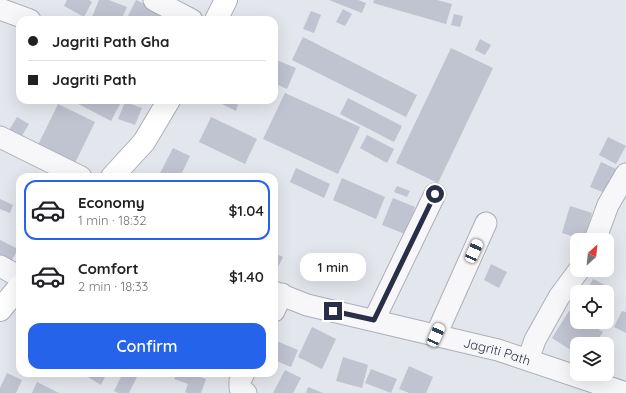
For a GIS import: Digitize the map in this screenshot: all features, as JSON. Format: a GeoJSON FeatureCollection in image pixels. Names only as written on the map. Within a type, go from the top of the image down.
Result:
{"type":"FeatureCollection","features":[{"type":"Feature","properties":{"kind":"street"},"geometry":{"type":"LineString","coordinates":[[154,0],[184,16]]}},
{"type":"Feature","properties":{"kind":"street"},"geometry":{"type":"LineString","coordinates":[[218,16],[226,0]]}},
{"type":"Feature","properties":{"kind":"street"},"geometry":{"type":"LineString","coordinates":[[0,9],[19,16]]}},
{"type":"Feature","properties":{"kind":"street"},"geometry":{"type":"LineString","coordinates":[[116,173],[144,142],[166,104]]}},
{"type":"Feature","properties":{"kind":"street"},"geometry":{"type":"LineString","coordinates":[[0,137],[73,173]]}},
{"type":"Feature","properties":{"kind":"street"},"geometry":{"type":"LineString","coordinates":[[598,233],[608,205],[626,174]]}},
{"type":"Feature","properties":{"kind":"street"},"geometry":{"type":"LineString","coordinates":[[374,320],[435,194]]}},
{"type":"Feature","properties":{"kind":"street"},"geometry":{"type":"LineString","coordinates":[[436,335],[486,223]]}},
{"type":"Feature","properties":{"kind":"street"},"geometry":{"type":"LineString","coordinates":[[0,266],[16,275]]}},
{"type":"Feature","properties":{"kind":"street"},"geometry":{"type":"LineString","coordinates":[[528,360],[535,340],[559,297],[574,277]]}},
{"type":"Feature","properties":{"kind":"street","name":"Jagriti Path"},"geometry":{"type":"LineString","coordinates":[[278,299],[307,304],[498,350],[626,393]]}},
{"type":"Feature","properties":{"kind":"street"},"geometry":{"type":"LineString","coordinates":[[242,377],[240,381],[240,388],[246,393]]}},
{"type":"Feature","properties":{"kind":"building"},"geometry":{"type":"Polygon","coordinates":[[[67,0],[89,0],[92,2],[85,16],[64,6],[67,0]]]}},
{"type":"Feature","properties":{"kind":"building"},"geometry":{"type":"Polygon","coordinates":[[[99,0],[109,0],[127,7],[123,16],[92,16],[99,0]]]}},
{"type":"Feature","properties":{"kind":"building"},"geometry":{"type":"Polygon","coordinates":[[[136,0],[167,15],[166,16],[128,16],[136,0]]]}},
{"type":"Feature","properties":{"kind":"building"},"geometry":{"type":"Polygon","coordinates":[[[329,0],[358,0],[366,3],[362,13],[329,0]]]}},
{"type":"Feature","properties":{"kind":"building"},"geometry":{"type":"Polygon","coordinates":[[[374,0],[437,0],[452,4],[446,24],[373,3],[374,0]]]}},
{"type":"Feature","properties":{"kind":"building"},"geometry":{"type":"Polygon","coordinates":[[[343,9],[352,14],[345,26],[336,22],[343,9]]]}},
{"type":"Feature","properties":{"kind":"building"},"geometry":{"type":"Polygon","coordinates":[[[311,11],[321,15],[314,33],[303,29],[311,11]]]}},
{"type":"Feature","properties":{"kind":"building"},"geometry":{"type":"Polygon","coordinates":[[[454,14],[463,16],[460,27],[451,25],[454,14]]]}},
{"type":"Feature","properties":{"kind":"building"},"geometry":{"type":"Polygon","coordinates":[[[303,37],[417,95],[406,117],[292,60],[303,37]]]}},
{"type":"Feature","properties":{"kind":"building"},"geometry":{"type":"Polygon","coordinates":[[[480,39],[491,45],[485,55],[475,50],[480,39]]]}},
{"type":"Feature","properties":{"kind":"building"},"geometry":{"type":"Polygon","coordinates":[[[451,48],[493,68],[438,183],[396,163],[451,48]]]}},
{"type":"Feature","properties":{"kind":"building"},"geometry":{"type":"Polygon","coordinates":[[[278,61],[296,68],[287,89],[278,85],[278,61]]]}},
{"type":"Feature","properties":{"kind":"building"},"geometry":{"type":"Polygon","coordinates":[[[285,93],[360,127],[338,174],[263,139],[285,93]]]}},
{"type":"Feature","properties":{"kind":"building"},"geometry":{"type":"Polygon","coordinates":[[[348,98],[402,126],[394,142],[340,114],[348,98]]]}},
{"type":"Feature","properties":{"kind":"building"},"geometry":{"type":"Polygon","coordinates":[[[58,104],[95,122],[75,163],[38,145],[58,104]]]}},
{"type":"Feature","properties":{"kind":"building"},"geometry":{"type":"Polygon","coordinates":[[[79,104],[120,104],[111,121],[79,104]]]}},
{"type":"Feature","properties":{"kind":"building"},"geometry":{"type":"Polygon","coordinates":[[[124,104],[131,104],[142,108],[135,125],[118,119],[124,104]]]}},
{"type":"Feature","properties":{"kind":"building"},"geometry":{"type":"Polygon","coordinates":[[[222,104],[236,104],[238,105],[236,111],[222,104]]]}},
{"type":"Feature","properties":{"kind":"building"},"geometry":{"type":"Polygon","coordinates":[[[17,117],[29,124],[20,139],[8,132],[17,117]]]}},
{"type":"Feature","properties":{"kind":"building"},"geometry":{"type":"Polygon","coordinates":[[[211,117],[257,139],[245,164],[199,142],[211,117]]]}},
{"type":"Feature","properties":{"kind":"building"},"geometry":{"type":"Polygon","coordinates":[[[367,135],[394,149],[387,163],[360,148],[367,135]]]}},
{"type":"Feature","properties":{"kind":"building"},"geometry":{"type":"Polygon","coordinates":[[[608,137],[626,146],[616,164],[599,155],[608,137]]]}},
{"type":"Feature","properties":{"kind":"building"},"geometry":{"type":"Polygon","coordinates":[[[173,148],[190,156],[182,173],[160,173],[173,148]]]}},
{"type":"Feature","properties":{"kind":"building"},"geometry":{"type":"Polygon","coordinates":[[[601,162],[616,169],[605,193],[590,187],[601,162]]]}},
{"type":"Feature","properties":{"kind":"building"},"geometry":{"type":"Polygon","coordinates":[[[296,168],[330,184],[324,198],[290,182],[296,168]]]}},
{"type":"Feature","properties":{"kind":"building"},"geometry":{"type":"Polygon","coordinates":[[[342,178],[385,197],[376,219],[333,200],[342,178]]]}},
{"type":"Feature","properties":{"kind":"building"},"geometry":{"type":"Polygon","coordinates":[[[397,186],[410,191],[407,197],[394,192],[397,186]]]}},
{"type":"Feature","properties":{"kind":"building"},"geometry":{"type":"Polygon","coordinates":[[[393,198],[415,207],[405,234],[382,225],[393,198]]]}},
{"type":"Feature","properties":{"kind":"building"},"geometry":{"type":"Polygon","coordinates":[[[0,199],[13,205],[10,213],[0,209],[0,199]]]}},
{"type":"Feature","properties":{"kind":"building"},"geometry":{"type":"Polygon","coordinates":[[[570,206],[592,213],[586,233],[570,233],[570,236],[562,233],[570,206]]]}},
{"type":"Feature","properties":{"kind":"building"},"geometry":{"type":"Polygon","coordinates":[[[0,240],[16,248],[16,253],[8,267],[0,263],[0,240]]]}},
{"type":"Feature","properties":{"kind":"building"},"geometry":{"type":"Polygon","coordinates":[[[278,255],[283,257],[278,267],[278,255]]]}},
{"type":"Feature","properties":{"kind":"building"},"geometry":{"type":"Polygon","coordinates":[[[491,264],[507,272],[499,288],[484,280],[491,264]]]}},
{"type":"Feature","properties":{"kind":"building"},"geometry":{"type":"Polygon","coordinates":[[[593,279],[605,285],[590,285],[593,279]]]}},
{"type":"Feature","properties":{"kind":"building"},"geometry":{"type":"Polygon","coordinates":[[[569,311],[570,329],[598,329],[603,332],[600,337],[570,337],[570,350],[552,338],[569,311]]]}},
{"type":"Feature","properties":{"kind":"building"},"geometry":{"type":"Polygon","coordinates":[[[622,311],[626,312],[626,333],[614,327],[622,311]]]}},
{"type":"Feature","properties":{"kind":"building"},"geometry":{"type":"Polygon","coordinates":[[[312,327],[336,339],[322,369],[298,357],[312,327]]]}},
{"type":"Feature","properties":{"kind":"building"},"geometry":{"type":"Polygon","coordinates":[[[278,342],[298,350],[291,367],[278,362],[278,342]]]}},
{"type":"Feature","properties":{"kind":"building"},"geometry":{"type":"Polygon","coordinates":[[[343,357],[368,365],[362,388],[336,381],[343,357]]]}},
{"type":"Feature","properties":{"kind":"building"},"geometry":{"type":"Polygon","coordinates":[[[409,366],[433,377],[426,393],[409,393],[399,389],[409,366]]]}},
{"type":"Feature","properties":{"kind":"building"},"geometry":{"type":"Polygon","coordinates":[[[371,369],[397,379],[391,393],[365,383],[371,369]]]}},
{"type":"Feature","properties":{"kind":"building"},"geometry":{"type":"Polygon","coordinates":[[[285,370],[301,378],[293,393],[273,393],[285,370]]]}},
{"type":"Feature","properties":{"kind":"building"},"geometry":{"type":"Polygon","coordinates":[[[7,373],[22,380],[16,393],[0,393],[0,388],[7,373]]]}},
{"type":"Feature","properties":{"kind":"building"},"geometry":{"type":"Polygon","coordinates":[[[88,377],[105,377],[101,385],[88,377]]]}},
{"type":"Feature","properties":{"kind":"building"},"geometry":{"type":"Polygon","coordinates":[[[121,377],[137,377],[129,393],[118,393],[114,391],[121,377]]]}},
{"type":"Feature","properties":{"kind":"building"},"geometry":{"type":"Polygon","coordinates":[[[175,377],[200,377],[206,379],[201,393],[187,393],[185,392],[188,384],[174,379],[175,377]]]}},
{"type":"Feature","properties":{"kind":"building"},"geometry":{"type":"Polygon","coordinates":[[[37,382],[59,393],[32,393],[37,382]]]}},
{"type":"Feature","properties":{"kind":"building"},"geometry":{"type":"Polygon","coordinates":[[[308,387],[323,393],[306,393],[308,387]]]}},
{"type":"Feature","properties":{"kind":"route"},"geometry":{"type":"LineString","coordinates":[[333,311],[374,320],[435,194]]}}]}
